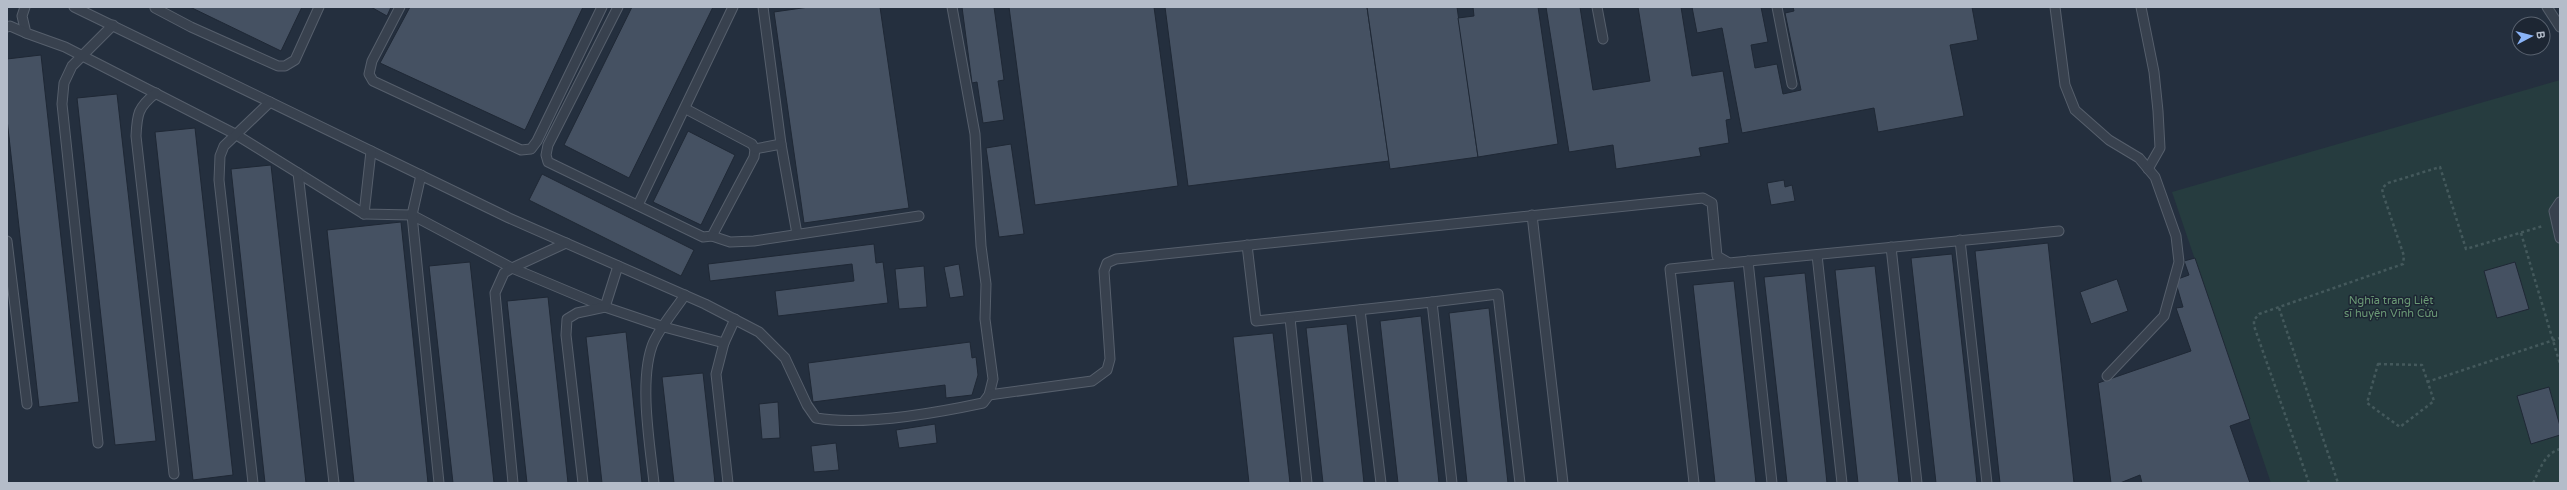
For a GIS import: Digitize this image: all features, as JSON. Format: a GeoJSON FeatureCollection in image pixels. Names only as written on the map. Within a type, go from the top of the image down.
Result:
{"type":"FeatureCollection","features":[{"type":"Feature","properties":{"kind":"lane"},"geometry":{"type":"LineString","coordinates":[[25,7],[22,16],[26,33]]}},
{"type":"Feature","properties":{"kind":"lane"},"geometry":{"type":"LineString","coordinates":[[74,7],[421,175],[566,243],[685,295],[759,332],[776,347],[785,358],[807,405],[816,418],[837,422],[945,411],[983,403],[989,395],[993,379],[985,319],[986,284],[981,246],[975,134],[952,7]]}},
{"type":"Feature","properties":{"kind":"lane"},"geometry":{"type":"LineString","coordinates":[[155,8],[191,27],[278,66],[285,66],[295,60],[320,7]]}},
{"type":"Feature","properties":{"kind":"lane"},"geometry":{"type":"LineString","coordinates":[[400,7],[372,61],[369,74],[373,81],[521,150],[531,149],[537,141],[602,7]]}},
{"type":"Feature","properties":{"kind":"lane"},"geometry":{"type":"LineString","coordinates":[[618,7],[548,145],[546,155],[548,162],[703,237],[712,236],[730,242],[754,241],[919,216]]}},
{"type":"Feature","properties":{"kind":"lane"},"geometry":{"type":"LineString","coordinates":[[638,206],[686,109],[733,7]]}},
{"type":"Feature","properties":{"kind":"lane"},"geometry":{"type":"LineString","coordinates":[[763,7],[782,144],[797,234]]}},
{"type":"Feature","properties":{"kind":"lane"},"geometry":{"type":"LineString","coordinates":[[1597,7],[1603,39]]}},
{"type":"Feature","properties":{"kind":"lane"},"geometry":{"type":"LineString","coordinates":[[1777,7],[1792,84]]}},
{"type":"Feature","properties":{"kind":"lane"},"geometry":{"type":"LineString","coordinates":[[2054,7],[2065,85],[2075,110],[2109,140],[2139,158],[2155,177],[2176,236],[2179,262],[2164,316],[2107,376]]}},
{"type":"Feature","properties":{"kind":"lane"},"geometry":{"type":"LineString","coordinates":[[2141,7],[2154,72],[2160,148],[2148,169]]}},
{"type":"Feature","properties":{"kind":"lane"},"geometry":{"type":"LineString","coordinates":[[2547,7],[2560,27]]}},
{"type":"Feature","properties":{"kind":"lane"},"geometry":{"type":"LineString","coordinates":[[7,27],[10,26],[65,46],[235,134],[364,214],[412,215],[512,268],[605,307],[664,327],[724,343]]}},
{"type":"Feature","properties":{"kind":"lane"},"geometry":{"type":"LineString","coordinates":[[98,443],[62,104],[64,83],[67,74],[82,56],[112,26]]}},
{"type":"Feature","properties":{"kind":"lane"},"geometry":{"type":"LineString","coordinates":[[156,93],[145,102],[137,114],[136,136],[174,474]]}},
{"type":"Feature","properties":{"kind":"lane"},"geometry":{"type":"LineString","coordinates":[[253,483],[219,180],[220,156],[224,146],[235,134],[270,102]]}},
{"type":"Feature","properties":{"kind":"lane"},"geometry":{"type":"LineString","coordinates":[[686,109],[752,144],[755,150],[754,157],[712,236]]}},
{"type":"Feature","properties":{"kind":"lane"},"geometry":{"type":"LineString","coordinates":[[755,150],[782,144]]}},
{"type":"Feature","properties":{"kind":"lane"},"geometry":{"type":"LineString","coordinates":[[364,214],[371,151]]}},
{"type":"Feature","properties":{"kind":"lane"},"geometry":{"type":"LineString","coordinates":[[298,173],[334,483]]}},
{"type":"Feature","properties":{"kind":"lane"},"geometry":{"type":"LineString","coordinates":[[421,175],[412,215],[439,483]]}},
{"type":"Feature","properties":{"kind":"lane"},"geometry":{"type":"LineString","coordinates":[[989,395],[1092,381],[1107,370],[1110,359],[1104,271],[1107,263],[1116,259],[1706,198],[1712,203],[1718,256],[1729,263]]}},
{"type":"Feature","properties":{"kind":"lane"},"geometry":{"type":"LineString","coordinates":[[2560,202],[2554,211],[2555,222],[2560,238]]}},
{"type":"Feature","properties":{"kind":"lane"},"geometry":{"type":"LineString","coordinates":[[1532,215],[1563,483]]}},
{"type":"Feature","properties":{"kind":"lane"},"geometry":{"type":"LineString","coordinates":[[1694,483],[1670,269],[2059,231]]}},
{"type":"Feature","properties":{"kind":"lane"},"geometry":{"type":"LineString","coordinates":[[1960,240],[1987,483]]}},
{"type":"Feature","properties":{"kind":"lane"},"geometry":{"type":"LineString","coordinates":[[7,241],[27,404]]}},
{"type":"Feature","properties":{"kind":"lane"},"geometry":{"type":"LineString","coordinates":[[514,483],[495,293],[504,273],[566,243]]}},
{"type":"Feature","properties":{"kind":"lane"},"geometry":{"type":"LineString","coordinates":[[1246,245],[1256,321],[1498,294],[1520,483]]}},
{"type":"Feature","properties":{"kind":"lane"},"geometry":{"type":"LineString","coordinates":[[1891,247],[1917,483]]}},
{"type":"Feature","properties":{"kind":"lane"},"geometry":{"type":"LineString","coordinates":[[1817,254],[1842,483]]}},
{"type":"Feature","properties":{"kind":"lane"},"geometry":{"type":"LineString","coordinates":[[1748,261],[1772,483]]}},
{"type":"Feature","properties":{"kind":"lane"},"geometry":{"type":"LineString","coordinates":[[605,307],[618,266]]}},
{"type":"Feature","properties":{"kind":"lane"},"geometry":{"type":"LineString","coordinates":[[654,483],[647,423],[648,375],[652,346],[685,295]]}},
{"type":"Feature","properties":{"kind":"lane"},"geometry":{"type":"LineString","coordinates":[[1432,302],[1452,483]]}},
{"type":"Feature","properties":{"kind":"lane"},"geometry":{"type":"LineString","coordinates":[[583,483],[566,335],[567,319],[577,313],[605,307]]}},
{"type":"Feature","properties":{"kind":"lane"},"geometry":{"type":"LineString","coordinates":[[1360,310],[1380,483]]}},
{"type":"Feature","properties":{"kind":"lane"},"geometry":{"type":"LineString","coordinates":[[1290,318],[1307,483]]}},
{"type":"Feature","properties":{"kind":"lane"},"geometry":{"type":"LineString","coordinates":[[728,483],[716,374],[724,343],[735,319]]}},
{"type":"Feature","properties":{"kind":"path"},"geometry":{"type":"LineString","coordinates":[[2309,483],[2254,326],[2254,320],[2259,314],[2403,264],[2404,256],[2383,194],[2382,188],[2388,183],[2440,168],[2466,250],[2555,222]]}},
{"type":"Feature","properties":{"kind":"path"},"geometry":{"type":"LineString","coordinates":[[2521,233],[2560,364]]}},
{"type":"Feature","properties":{"kind":"path"},"geometry":{"type":"LineString","coordinates":[[2279,308],[2338,483]]}},
{"type":"Feature","properties":{"kind":"path"},"geometry":{"type":"LineString","coordinates":[[2427,382],[2560,338]]}},
{"type":"Feature","properties":{"kind":"path"},"geometry":{"type":"LineString","coordinates":[[2378,364],[2422,365],[2427,382],[2434,401],[2400,427],[2367,402],[2378,364]]}},
{"type":"Feature","properties":{"kind":"path"},"geometry":{"type":"LineString","coordinates":[[2533,483],[2546,457],[2550,452],[2560,449]]}},
{"type":"Feature","properties":{"kind":"green space","name":"Nghĩa trang Liệt sĩ huyện Vĩnh Cửu"},"geometry":{"type":"Polygon","coordinates":[[[2560,80],[2560,483],[2271,483],[2172,192],[2560,80]]]}},
{"type":"Feature","properties":{"kind":"building"},"geometry":{"type":"Polygon","coordinates":[[[190,7],[302,7],[281,51],[190,7]]]}},
{"type":"Feature","properties":{"kind":"building"},"geometry":{"type":"Polygon","coordinates":[[[371,7],[391,7],[387,16],[371,7]]]}},
{"type":"Feature","properties":{"kind":"building"},"geometry":{"type":"Polygon","coordinates":[[[410,7],[583,7],[525,130],[380,63],[410,7]]]}},
{"type":"Feature","properties":{"kind":"building"},"geometry":{"type":"Polygon","coordinates":[[[632,7],[713,7],[629,178],[564,145],[632,7]]]}},
{"type":"Feature","properties":{"kind":"building"},"geometry":{"type":"Polygon","coordinates":[[[809,7],[880,7],[909,208],[804,223],[774,12],[809,7]]]}},
{"type":"Feature","properties":{"kind":"building"},"geometry":{"type":"Polygon","coordinates":[[[962,7],[994,7],[1004,80],[998,81],[1004,120],[983,123],[977,82],[972,83],[962,7]]]}},
{"type":"Feature","properties":{"kind":"building"},"geometry":{"type":"Polygon","coordinates":[[[1009,7],[1154,7],[1178,186],[1035,205],[1009,7]]]}},
{"type":"Feature","properties":{"kind":"building"},"geometry":{"type":"Polygon","coordinates":[[[1165,7],[1367,7],[1389,161],[1188,186],[1165,7]]]}},
{"type":"Feature","properties":{"kind":"building"},"geometry":{"type":"Polygon","coordinates":[[[1367,7],[1457,7],[1478,157],[1390,169],[1367,7]]]}},
{"type":"Feature","properties":{"kind":"building"},"geometry":{"type":"Polygon","coordinates":[[[1473,7],[1538,7],[1558,144],[1478,157],[1458,18],[1474,16],[1473,7]]]}},
{"type":"Feature","properties":{"kind":"building"},"geometry":{"type":"Polygon","coordinates":[[[1546,7],[1580,7],[1593,90],[1650,81],[1638,7],[1681,7],[1692,76],[1723,71],[1731,119],[1726,120],[1729,143],[1699,148],[1701,156],[1616,169],[1613,145],[1569,152],[1546,7]]]}},
{"type":"Feature","properties":{"kind":"building"},"geometry":{"type":"Polygon","coordinates":[[[1692,7],[1761,7],[1768,42],[1751,45],[1755,68],[1777,64],[1783,94],[1801,90],[1785,13],[1794,11],[1793,7],[1972,7],[1978,40],[1950,45],[1964,116],[1878,132],[1874,108],[1742,133],[1722,28],[1697,33],[1692,7]]]}},
{"type":"Feature","properties":{"kind":"building"},"geometry":{"type":"Polygon","coordinates":[[[41,55],[79,402],[39,407],[7,119],[7,59],[41,55]]]}},
{"type":"Feature","properties":{"kind":"building"},"geometry":{"type":"Polygon","coordinates":[[[117,94],[156,441],[115,445],[77,98],[117,94]]]}},
{"type":"Feature","properties":{"kind":"building"},"geometry":{"type":"Polygon","coordinates":[[[195,128],[233,475],[193,480],[155,132],[195,128]]]}},
{"type":"Feature","properties":{"kind":"building"},"geometry":{"type":"Polygon","coordinates":[[[688,131],[735,155],[701,225],[653,202],[688,131]]]}},
{"type":"Feature","properties":{"kind":"building"},"geometry":{"type":"Polygon","coordinates":[[[1011,144],[1024,234],[999,237],[986,148],[1011,144]]]}},
{"type":"Feature","properties":{"kind":"building"},"geometry":{"type":"Polygon","coordinates":[[[271,165],[306,483],[265,483],[231,169],[271,165]]]}},
{"type":"Feature","properties":{"kind":"building"},"geometry":{"type":"Polygon","coordinates":[[[542,174],[694,250],[681,276],[529,200],[542,174]]]}},
{"type":"Feature","properties":{"kind":"building"},"geometry":{"type":"Polygon","coordinates":[[[1784,180],[1785,187],[1792,185],[1795,201],[1771,205],[1767,183],[1784,180]]]}},
{"type":"Feature","properties":{"kind":"building"},"geometry":{"type":"Polygon","coordinates":[[[401,222],[428,483],[354,483],[327,230],[401,222]]]}},
{"type":"Feature","properties":{"kind":"building"},"geometry":{"type":"Polygon","coordinates":[[[2048,243],[2074,483],[2000,483],[1975,251],[2048,243]]]}},
{"type":"Feature","properties":{"kind":"building"},"geometry":{"type":"Polygon","coordinates":[[[874,244],[876,263],[883,262],[888,303],[778,316],[775,291],[854,281],[852,264],[710,281],[708,264],[874,244]]]}},
{"type":"Feature","properties":{"kind":"building"},"geometry":{"type":"Polygon","coordinates":[[[1952,254],[1977,483],[1936,483],[1911,258],[1952,254]]]}},
{"type":"Feature","properties":{"kind":"building"},"geometry":{"type":"Polygon","coordinates":[[[2195,258],[2250,419],[2230,426],[2250,483],[2142,483],[2140,475],[2120,483],[2111,483],[2098,383],[2191,351],[2176,308],[2183,307],[2175,280],[2189,275],[2184,261],[2195,258]]]}},
{"type":"Feature","properties":{"kind":"building"},"geometry":{"type":"Polygon","coordinates":[[[470,262],[494,483],[453,483],[429,266],[470,262]]]}},
{"type":"Feature","properties":{"kind":"building"},"geometry":{"type":"Polygon","coordinates":[[[2515,262],[2529,309],[2497,318],[2484,271],[2515,262]]]}},
{"type":"Feature","properties":{"kind":"building"},"geometry":{"type":"Polygon","coordinates":[[[959,264],[964,296],[950,298],[944,267],[959,264]]]}},
{"type":"Feature","properties":{"kind":"building"},"geometry":{"type":"Polygon","coordinates":[[[924,266],[927,307],[899,309],[895,269],[924,266]]]}},
{"type":"Feature","properties":{"kind":"building"},"geometry":{"type":"Polygon","coordinates":[[[1875,266],[1899,483],[1858,483],[1835,270],[1875,266]]]}},
{"type":"Feature","properties":{"kind":"building"},"geometry":{"type":"Polygon","coordinates":[[[1805,273],[1827,483],[1787,483],[1764,277],[1805,273]]]}},
{"type":"Feature","properties":{"kind":"building"},"geometry":{"type":"Polygon","coordinates":[[[2117,279],[2128,311],[2091,324],[2080,292],[2117,279]]]}},
{"type":"Feature","properties":{"kind":"building"},"geometry":{"type":"Polygon","coordinates":[[[1734,281],[1756,483],[1715,483],[1693,285],[1734,281]]]}},
{"type":"Feature","properties":{"kind":"building"},"geometry":{"type":"Polygon","coordinates":[[[548,297],[568,483],[527,483],[507,301],[548,297]]]}},
{"type":"Feature","properties":{"kind":"building"},"geometry":{"type":"Polygon","coordinates":[[[1489,308],[1508,483],[1467,483],[1449,313],[1489,308]]]}},
{"type":"Feature","properties":{"kind":"building"},"geometry":{"type":"Polygon","coordinates":[[[1421,316],[1439,483],[1398,483],[1380,321],[1421,316]]]}},
{"type":"Feature","properties":{"kind":"building"},"geometry":{"type":"Polygon","coordinates":[[[1347,324],[1364,483],[1323,483],[1306,328],[1347,324]]]}},
{"type":"Feature","properties":{"kind":"building"},"geometry":{"type":"Polygon","coordinates":[[[626,332],[642,483],[602,483],[586,337],[626,332]]]}},
{"type":"Feature","properties":{"kind":"building"},"geometry":{"type":"Polygon","coordinates":[[[1273,333],[1290,483],[1249,483],[1233,337],[1273,333]]]}},
{"type":"Feature","properties":{"kind":"building"},"geometry":{"type":"Polygon","coordinates":[[[970,342],[972,358],[976,357],[978,375],[972,395],[946,398],[945,385],[813,402],[808,363],[970,342]]]}},
{"type":"Feature","properties":{"kind":"building"},"geometry":{"type":"Polygon","coordinates":[[[703,373],[715,483],[674,483],[662,377],[703,373]]]}},
{"type":"Feature","properties":{"kind":"building"},"geometry":{"type":"Polygon","coordinates":[[[2549,387],[2560,426],[2560,435],[2531,444],[2517,396],[2549,387]]]}},
{"type":"Feature","properties":{"kind":"building"},"geometry":{"type":"Polygon","coordinates":[[[778,402],[780,438],[762,439],[759,404],[778,402]]]}},
{"type":"Feature","properties":{"kind":"building"},"geometry":{"type":"Polygon","coordinates":[[[935,424],[937,443],[899,448],[896,430],[935,424]]]}},
{"type":"Feature","properties":{"kind":"building"},"geometry":{"type":"Polygon","coordinates":[[[836,443],[839,470],[814,472],[811,446],[836,443]]]}}]}
